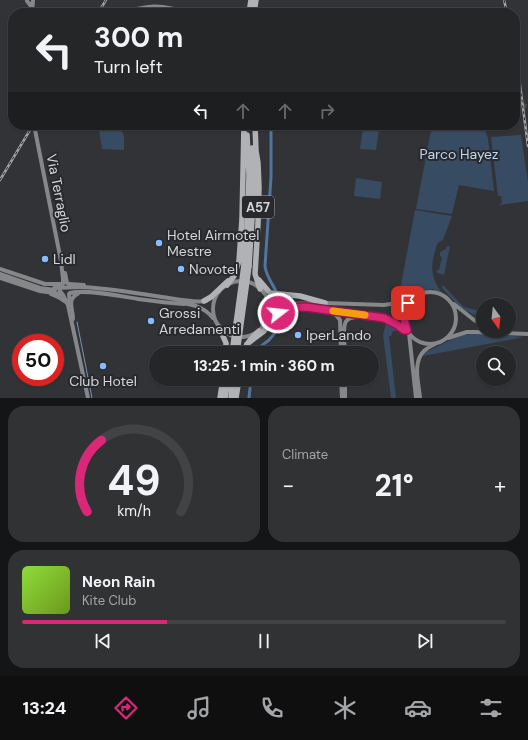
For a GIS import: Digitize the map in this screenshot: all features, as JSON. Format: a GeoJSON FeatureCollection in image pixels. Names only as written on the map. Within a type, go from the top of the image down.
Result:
{"type":"FeatureCollection","features":[{"type":"Feature","properties":{"kind":"highway","name":"A57"},"geometry":{"type":"LineString","coordinates":[[233,346],[247,266],[249,174],[245,130]]}},
{"type":"Feature","properties":{"kind":"highway","name":"A57"},"geometry":{"type":"LineString","coordinates":[[227,285],[233,278],[238,268],[242,219],[245,130]]}},
{"type":"Feature","properties":{"kind":"highway","name":"A57"},"geometry":{"type":"LineString","coordinates":[[238,346],[254,188],[254,130]]}},
{"type":"Feature","properties":{"kind":"highway","name":"A57"},"geometry":{"type":"LineString","coordinates":[[254,130],[259,187],[255,270],[260,289]]}},
{"type":"Feature","properties":{"kind":"highway"},"geometry":{"type":"LineString","coordinates":[[204,301],[229,280],[238,268]]}},
{"type":"Feature","properties":{"kind":"highway"},"geometry":{"type":"LineString","coordinates":[[255,270],[259,281],[270,293],[300,296],[325,303]]}},
{"type":"Feature","properties":{"kind":"highway"},"geometry":{"type":"LineString","coordinates":[[247,344],[264,331],[275,315]]}},
{"type":"Feature","properties":{"kind":"highway"},"geometry":{"type":"LineString","coordinates":[[220,327],[226,346]]}},
{"type":"Feature","properties":{"kind":"highway"},"geometry":{"type":"LineString","coordinates":[[247,344],[259,331]]}},
{"type":"Feature","properties":{"kind":"highway"},"geometry":{"type":"LineString","coordinates":[[225,386],[228,397]]}},
{"type":"Feature","properties":{"kind":"highway"},"geometry":{"type":"LineString","coordinates":[[228,386],[228,397]]}},
{"type":"Feature","properties":{"kind":"highway"},"geometry":{"type":"LineString","coordinates":[[228,397],[231,386]]}},
{"type":"Feature","properties":{"kind":"highway"},"geometry":{"type":"LineString","coordinates":[[228,397],[235,386]]}},
{"type":"Feature","properties":{"kind":"main road"},"geometry":{"type":"LineString","coordinates":[[139,8],[152,6],[171,8]]}},
{"type":"Feature","properties":{"kind":"main road","name":"Via Terraglio"},"geometry":{"type":"LineString","coordinates":[[35,130],[65,284]]}},
{"type":"Feature","properties":{"kind":"main road"},"geometry":{"type":"LineString","coordinates":[[0,272],[45,284],[92,285],[166,295],[193,303],[206,310],[228,334],[237,337],[248,336],[259,331],[282,310],[306,307],[388,320],[408,331],[414,339],[428,344],[436,344]]}},
{"type":"Feature","properties":{"kind":"main road"},"geometry":{"type":"LineString","coordinates":[[0,272],[44,289],[118,292],[193,303]]}},
{"type":"Feature","properties":{"kind":"main road"},"geometry":{"type":"LineString","coordinates":[[0,278],[44,292],[69,294],[82,290],[99,294],[157,302],[193,303],[211,299],[227,285],[233,282],[244,281],[253,284],[260,289],[268,301],[269,313],[264,325]]}},
{"type":"Feature","properties":{"kind":"main road"},"geometry":{"type":"LineString","coordinates":[[65,284],[72,289],[69,294],[69,303],[77,338],[76,343]]}},
{"type":"Feature","properties":{"kind":"main road"},"geometry":{"type":"LineString","coordinates":[[65,284],[59,289],[67,303],[88,398]]}},
{"type":"Feature","properties":{"kind":"main road"},"geometry":{"type":"LineString","coordinates":[[73,319],[71,306],[72,300],[74,296],[82,290]]}},
{"type":"Feature","properties":{"kind":"main road"},"geometry":{"type":"LineString","coordinates":[[44,292],[60,298],[67,303]]}},
{"type":"Feature","properties":{"kind":"main road"},"geometry":{"type":"LineString","coordinates":[[216,321],[213,313],[213,305],[219,292]]}},
{"type":"Feature","properties":{"kind":"main road"},"geometry":{"type":"LineString","coordinates":[[268,301],[273,305],[280,306],[291,304],[325,303],[389,305],[402,302],[424,292],[432,292],[442,294],[476,321]]}},
{"type":"Feature","properties":{"kind":"main road"},"geometry":{"type":"LineString","coordinates":[[414,297],[408,303],[404,318],[408,331],[416,398]]}},
{"type":"Feature","properties":{"kind":"main road"},"geometry":{"type":"LineString","coordinates":[[420,398],[417,369],[418,361],[423,352],[444,341],[454,330],[456,311],[452,302]]}},
{"type":"Feature","properties":{"kind":"main road"},"geometry":{"type":"LineString","coordinates":[[326,310],[336,315],[340,320],[341,346]]}},
{"type":"Feature","properties":{"kind":"main road"},"geometry":{"type":"LineString","coordinates":[[345,346],[344,327],[346,321],[354,317],[375,317]]}},
{"type":"Feature","properties":{"kind":"main road"},"geometry":{"type":"LineString","coordinates":[[447,338],[467,332],[476,332]]}},
{"type":"Feature","properties":{"kind":"main road"},"geometry":{"type":"LineString","coordinates":[[516,333],[528,334]]}},
{"type":"Feature","properties":{"kind":"main road"},"geometry":{"type":"LineString","coordinates":[[342,386],[342,398]]}},
{"type":"Feature","properties":{"kind":"main road"},"geometry":{"type":"LineString","coordinates":[[345,386],[345,398]]}},
{"type":"Feature","properties":{"kind":"green space"},"geometry":{"type":"Polygon","coordinates":[[[99,130],[121,130],[124,136],[124,150],[102,149],[99,130]]]}},
{"type":"Feature","properties":{"kind":"green space"},"geometry":{"type":"Polygon","coordinates":[[[363,130],[379,130],[376,150],[360,149],[363,130]]]}},
{"type":"Feature","properties":{"kind":"green space","name":"Parco Hayez"},"geometry":{"type":"Polygon","coordinates":[[[431,130],[484,130],[488,138],[494,191],[459,185],[452,214],[416,209],[431,130]]]}},
{"type":"Feature","properties":{"kind":"green space"},"geometry":{"type":"Polygon","coordinates":[[[521,135],[528,182],[528,201],[499,205],[502,203],[501,196],[498,196],[491,137],[521,135]]]}},
{"type":"Feature","properties":{"kind":"green space"},"geometry":{"type":"Polygon","coordinates":[[[356,178],[382,182],[380,199],[354,196],[356,178]]]}},
{"type":"Feature","properties":{"kind":"green space"},"geometry":{"type":"Polygon","coordinates":[[[415,210],[452,216],[443,240],[437,244],[432,263],[434,279],[441,292],[432,289],[426,290],[398,301],[415,210]]]}},
{"type":"Feature","properties":{"kind":"green space"},"geometry":{"type":"Polygon","coordinates":[[[447,246],[450,246],[444,275],[437,273],[437,270],[439,270],[442,257],[440,256],[440,252],[446,249],[447,246]]]}},
{"type":"Feature","properties":{"kind":"green space"},"geometry":{"type":"Polygon","coordinates":[[[443,285],[464,307],[476,310],[476,316],[461,307],[442,287],[443,285]]]}},
{"type":"Feature","properties":{"kind":"green space"},"geometry":{"type":"Polygon","coordinates":[[[386,323],[398,330],[393,331],[391,336],[389,336],[396,398],[391,398],[383,335],[386,323]]]}},
{"type":"Feature","properties":{"kind":"green space"},"geometry":{"type":"Polygon","coordinates":[[[476,333],[476,338],[524,337],[423,356],[426,352],[450,340],[476,333]]]}},
{"type":"Feature","properties":{"kind":"waterway"},"geometry":{"type":"LineString","coordinates":[[271,130],[271,177],[265,266],[267,275],[277,292],[280,301]]}},
{"type":"Feature","properties":{"kind":"waterway"},"geometry":{"type":"LineString","coordinates":[[260,346],[273,335],[278,327],[281,317]]}},
{"type":"Feature","properties":{"kind":"waterway"},"geometry":{"type":"LineString","coordinates":[[77,322],[92,398]]}},
{"type":"Feature","properties":{"kind":"waterway"},"geometry":{"type":"LineString","coordinates":[[249,398],[250,386]]}},
{"type":"Feature","properties":{"kind":"tunnel"},"geometry":{"type":"LineString","coordinates":[[520,104],[528,107]]}},
{"type":"Feature","properties":{"kind":"railway"},"geometry":{"type":"LineString","coordinates":[[101,8],[106,0]]}},
{"type":"Feature","properties":{"kind":"railway"},"geometry":{"type":"LineString","coordinates":[[504,0],[506,8]]}},
{"type":"Feature","properties":{"kind":"railway"},"geometry":{"type":"LineString","coordinates":[[520,85],[528,146]]}},
{"type":"Feature","properties":{"kind":"railway"},"geometry":{"type":"LineString","coordinates":[[0,180],[30,130]]}},
{"type":"Feature","properties":{"kind":"slow traffic"},"geometry":{"type":"LineString","coordinates":[[333,311],[365,315]]}},
{"type":"Feature","properties":{"kind":"place","name":"Hotel Airmotel Mestre"},"geometry":{"type":"Point","coordinates":[159,243]}},
{"type":"Feature","properties":{"kind":"place","name":"Lidl"},"geometry":{"type":"Point","coordinates":[45,259]}},
{"type":"Feature","properties":{"kind":"place","name":"Novotel"},"geometry":{"type":"Point","coordinates":[181,269]}},
{"type":"Feature","properties":{"kind":"place","name":"Grossi Arredamenti"},"geometry":{"type":"Point","coordinates":[151,321]}},
{"type":"Feature","properties":{"kind":"place","name":"IperLando"},"geometry":{"type":"Point","coordinates":[298,335]}},
{"type":"Feature","properties":{"kind":"place","name":"Club Hotel"},"geometry":{"type":"Point","coordinates":[103,366]}},
{"type":"Feature","properties":{"kind":"route"},"geometry":{"type":"LineString","coordinates":[[278,313],[282,310],[306,307],[384,318],[404,330],[407,330],[404,318],[408,303]]}}]}
